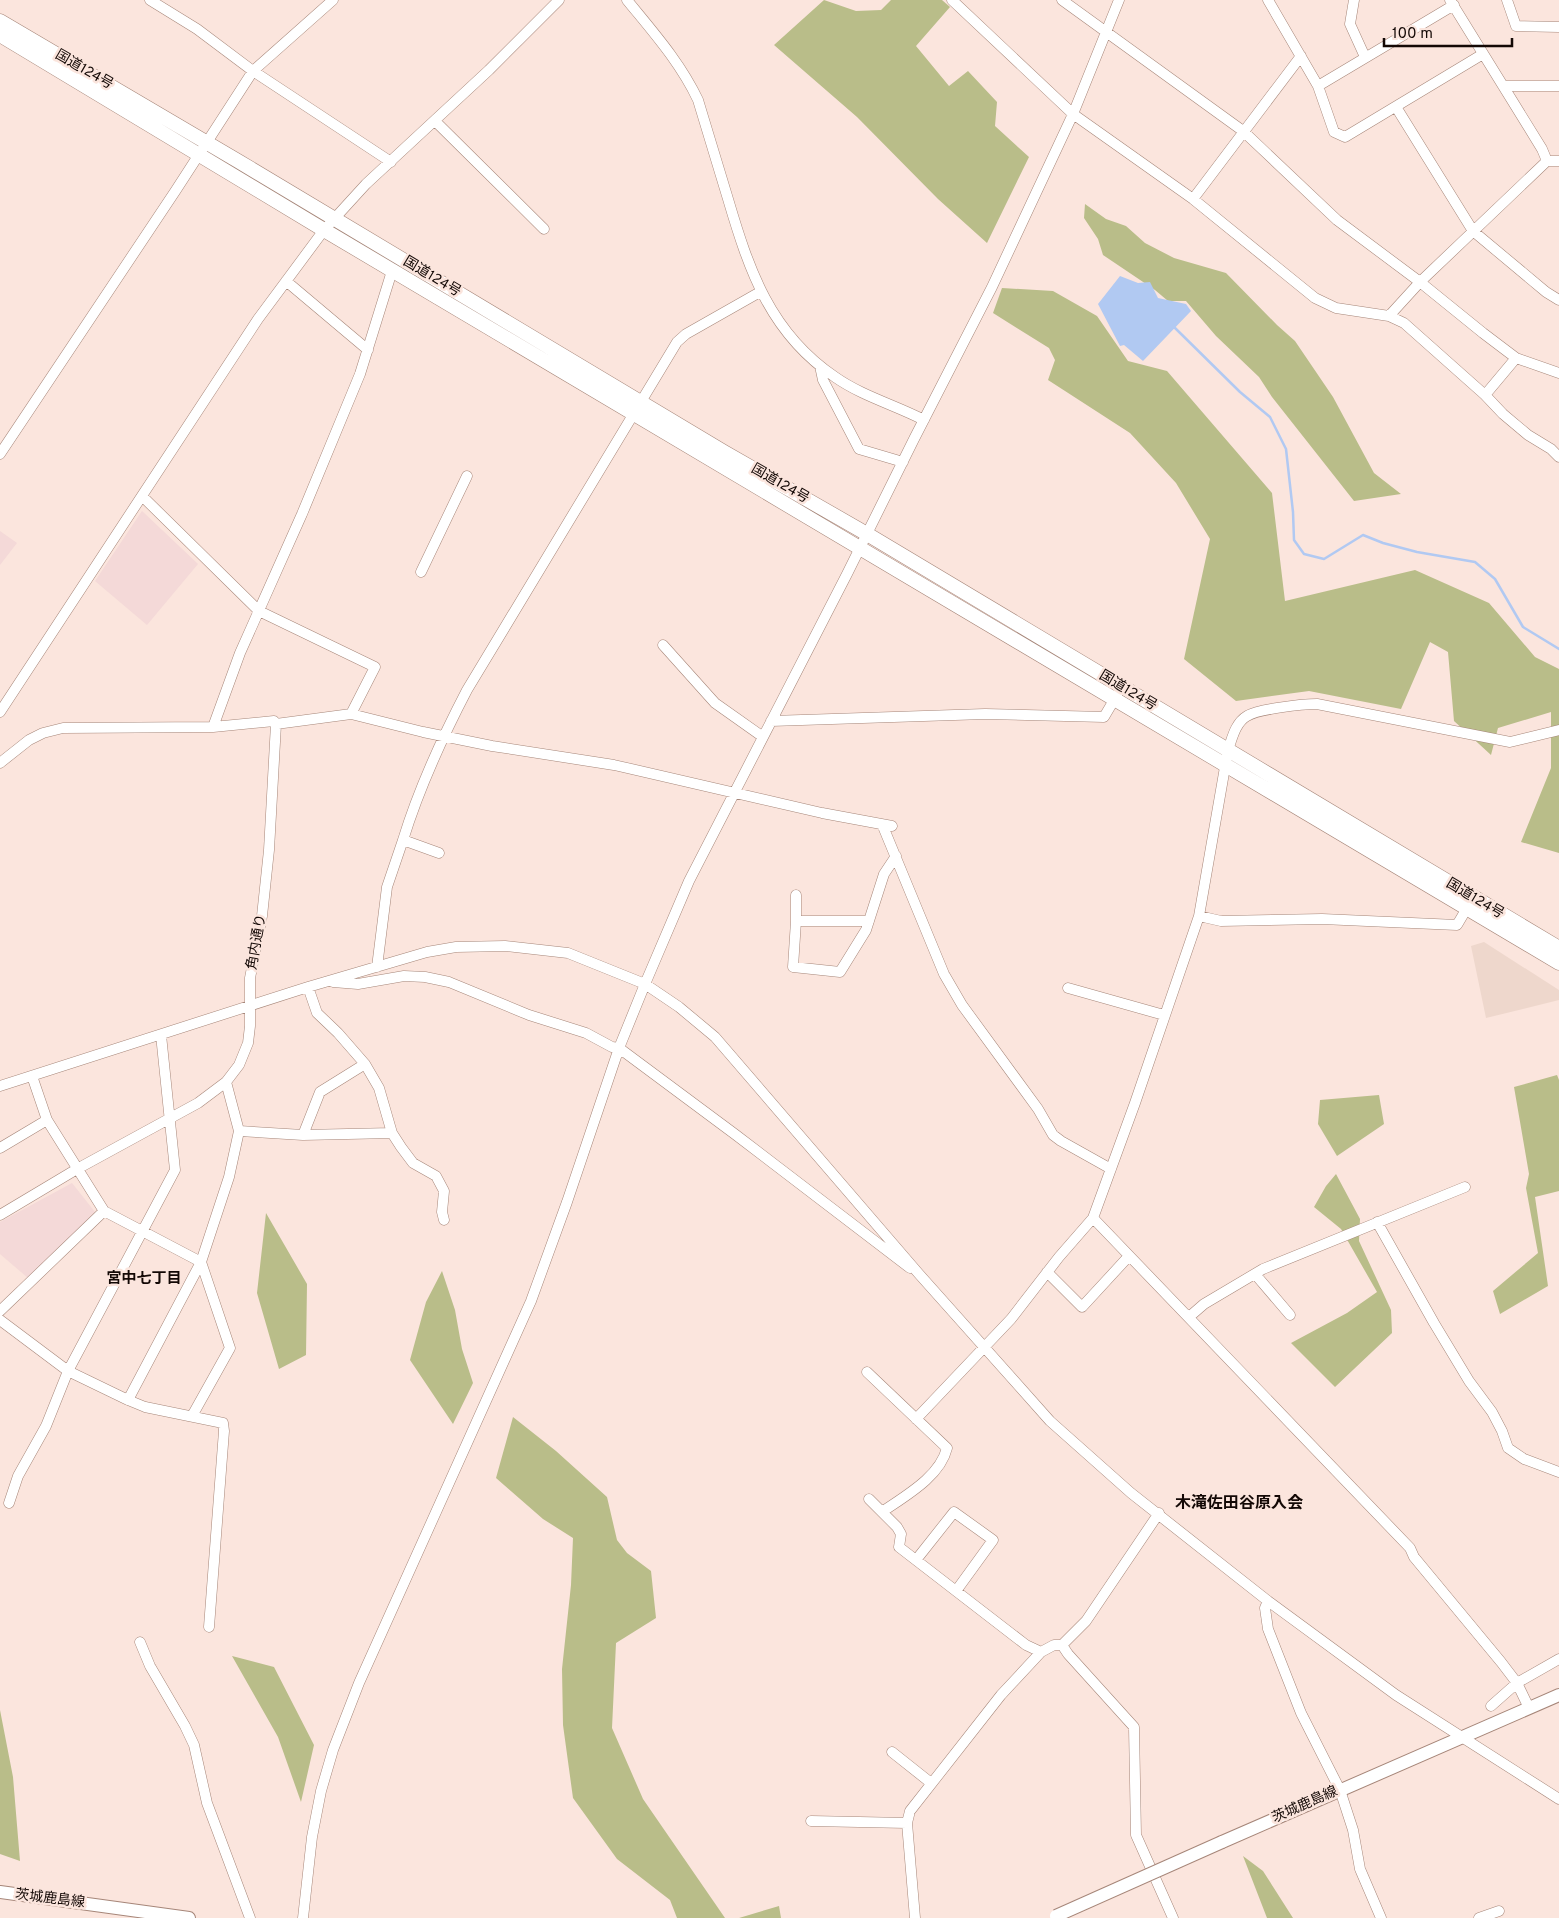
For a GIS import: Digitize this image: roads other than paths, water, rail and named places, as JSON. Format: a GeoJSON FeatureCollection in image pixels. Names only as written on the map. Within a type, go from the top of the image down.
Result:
{"type":"FeatureCollection","features":[{"type":"Feature","properties":{"kind":"highway","name":"国道124号"},"geometry":{"type":"LineString","coordinates":[[0,21],[334,218],[860,549],[1224,764],[1470,903],[1559,948]]}},
{"type":"Feature","properties":{"kind":"highway","name":"国道124号"},"geometry":{"type":"LineString","coordinates":[[0,35],[392,271],[867,534],[1228,750],[1470,903],[1559,963]]}},
{"type":"Feature","properties":{"kind":"main road","name":"茨城鹿島線"},"geometry":{"type":"LineString","coordinates":[[1054,1917],[1559,1695]]}},
{"type":"Feature","properties":{"kind":"main road","name":"茨城鹿島線"},"geometry":{"type":"LineString","coordinates":[[0,1892],[188,1918]]}},
{"type":"Feature","properties":{"kind":"street"},"geometry":{"type":"LineString","coordinates":[[150,0],[197,29],[253,71],[391,162]]}},
{"type":"Feature","properties":{"kind":"street"},"geometry":{"type":"LineString","coordinates":[[0,454],[253,71],[333,0]]}},
{"type":"Feature","properties":{"kind":"street"},"geometry":{"type":"LineString","coordinates":[[0,712],[253,327],[324,230],[366,184],[435,121],[559,0]]}},
{"type":"Feature","properties":{"kind":"street"},"geometry":{"type":"LineString","coordinates":[[626,0],[683,70],[698,100],[741,244],[760,292],[789,336],[820,366],[850,387],[924,420]]}},
{"type":"Feature","properties":{"kind":"street"},"geometry":{"type":"LineString","coordinates":[[952,0],[1073,114],[1193,199],[1315,298],[1336,308],[1389,316],[1404,323],[1485,395],[1503,414],[1559,457]]}},
{"type":"Feature","properties":{"kind":"street"},"geometry":{"type":"LineString","coordinates":[[1062,0],[1242,131],[1337,220],[1420,282],[1483,334],[1516,358],[1559,373]]}},
{"type":"Feature","properties":{"kind":"street"},"geometry":{"type":"LineString","coordinates":[[303,1918],[312,1837],[328,1766],[359,1683],[489,1397],[537,1284],[619,1048],[645,984],[689,881],[981,310],[1073,114],[1119,0]]}},
{"type":"Feature","properties":{"kind":"street"},"geometry":{"type":"LineString","coordinates":[[1268,0],[1318,86],[1334,132],[1345,137],[1482,54]]}},
{"type":"Feature","properties":{"kind":"street"},"geometry":{"type":"LineString","coordinates":[[1354,0],[1350,24],[1366,57]]}},
{"type":"Feature","properties":{"kind":"street"},"geometry":{"type":"LineString","coordinates":[[1508,0],[1516,26],[1559,27]]}},
{"type":"Feature","properties":{"kind":"street"},"geometry":{"type":"LineString","coordinates":[[1318,86],[1452,3],[1542,149],[1547,161]]}},
{"type":"Feature","properties":{"kind":"street"},"geometry":{"type":"LineString","coordinates":[[1193,199],[1242,131],[1301,56]]}},
{"type":"Feature","properties":{"kind":"street"},"geometry":{"type":"LineString","coordinates":[[1503,86],[1559,86]]}},
{"type":"Feature","properties":{"kind":"street"},"geometry":{"type":"LineString","coordinates":[[1396,107],[1474,231],[1546,292],[1559,300]]}},
{"type":"Feature","properties":{"kind":"street"},"geometry":{"type":"LineString","coordinates":[[435,121],[544,229]]}},
{"type":"Feature","properties":{"kind":"street"},"geometry":{"type":"LineString","coordinates":[[1389,316],[1420,282],[1547,161],[1559,162]]}},
{"type":"Feature","properties":{"kind":"street"},"geometry":{"type":"LineString","coordinates":[[213,727],[240,653],[302,514],[360,374],[392,271]]}},
{"type":"Feature","properties":{"kind":"street"},"geometry":{"type":"LineString","coordinates":[[286,281],[368,350]]}},
{"type":"Feature","properties":{"kind":"street"},"geometry":{"type":"LineString","coordinates":[[377,967],[387,887],[409,819],[443,736],[466,690],[672,350],[686,334],[760,292]]}},
{"type":"Feature","properties":{"kind":"street"},"geometry":{"type":"LineString","coordinates":[[1485,395],[1516,358]]}},
{"type":"Feature","properties":{"kind":"street"},"geometry":{"type":"LineString","coordinates":[[820,366],[823,380],[859,449],[902,462]]}},
{"type":"Feature","properties":{"kind":"street"},"geometry":{"type":"LineString","coordinates":[[421,572],[467,476]]}},
{"type":"Feature","properties":{"kind":"street"},"geometry":{"type":"LineString","coordinates":[[142,496],[259,611],[375,668],[351,714]]}},
{"type":"Feature","properties":{"kind":"street"},"geometry":{"type":"LineString","coordinates":[[663,645],[715,703],[763,737]]}},
{"type":"Feature","properties":{"kind":"street"},"geometry":{"type":"LineString","coordinates":[[771,721],[984,714],[1104,717],[1122,687]]}},
{"type":"Feature","properties":{"kind":"street"},"geometry":{"type":"LineString","coordinates":[[916,1419],[985,1348],[1023,1305],[1047,1272],[1093,1218],[1199,916],[1224,764],[1235,730],[1245,716],[1296,704],[1317,704],[1510,742],[1559,730]]}},
{"type":"Feature","properties":{"kind":"street"},"geometry":{"type":"LineString","coordinates":[[0,763],[43,732],[63,728],[213,727],[274,721],[276,724],[351,714],[492,746],[614,765],[734,793],[887,825],[896,856],[944,974],[962,1005],[1038,1109],[1054,1135],[1061,1141],[1111,1169]]}},
{"type":"Feature","properties":{"kind":"street","name":"角内通り"},"geometry":{"type":"LineString","coordinates":[[0,1214],[77,1169],[198,1103],[226,1082],[239,1065],[248,1043],[250,978],[262,916],[269,850],[276,724]]}},
{"type":"Feature","properties":{"kind":"street"},"geometry":{"type":"LineString","coordinates":[[403,840],[439,853]]}},
{"type":"Feature","properties":{"kind":"street"},"geometry":{"type":"LineString","coordinates":[[796,895],[793,967],[840,972],[866,930],[884,874],[896,856]]}},
{"type":"Feature","properties":{"kind":"street"},"geometry":{"type":"LineString","coordinates":[[1199,916],[1221,921],[1322,919],[1457,925],[1470,903]]}},
{"type":"Feature","properties":{"kind":"street"},"geometry":{"type":"LineString","coordinates":[[796,920],[869,921]]}},
{"type":"Feature","properties":{"kind":"street"},"geometry":{"type":"LineString","coordinates":[[0,1086],[308,987],[446,948],[505,946],[568,953],[645,984],[679,1007],[714,1037],[919,1274],[1050,1421],[1131,1494],[1159,1513],[1268,1601],[1396,1696],[1559,1799]]}},
{"type":"Feature","properties":{"kind":"street"},"geometry":{"type":"LineString","coordinates":[[328,981],[358,984],[404,976],[425,977],[449,982],[529,1015],[586,1033],[612,1047],[619,1048],[919,1274]]}},
{"type":"Feature","properties":{"kind":"street"},"geometry":{"type":"LineString","coordinates":[[308,987],[317,1013],[338,1033],[365,1064],[379,1088],[392,1133],[413,1163],[436,1176],[444,1191],[442,1212],[444,1220]]}},
{"type":"Feature","properties":{"kind":"street"},"geometry":{"type":"LineString","coordinates":[[1068,988],[1164,1015]]}},
{"type":"Feature","properties":{"kind":"street"},"geometry":{"type":"LineString","coordinates":[[9,1503],[18,1476],[46,1426],[68,1370],[176,1170],[169,1119],[162,1035]]}},
{"type":"Feature","properties":{"kind":"street"},"geometry":{"type":"LineString","coordinates":[[303,1135],[320,1092],[365,1064]]}},
{"type":"Feature","properties":{"kind":"street"},"geometry":{"type":"LineString","coordinates":[[32,1076],[47,1120],[104,1211],[201,1262],[230,1348],[192,1416]]}},
{"type":"Feature","properties":{"kind":"street"},"geometry":{"type":"LineString","coordinates":[[128,1400],[201,1262],[228,1177],[239,1131],[226,1082]]}},
{"type":"Feature","properties":{"kind":"street"},"geometry":{"type":"LineString","coordinates":[[0,1148],[47,1120]]}},
{"type":"Feature","properties":{"kind":"street"},"geometry":{"type":"LineString","coordinates":[[239,1131],[303,1135],[392,1133]]}},
{"type":"Feature","properties":{"kind":"street"},"geometry":{"type":"LineString","coordinates":[[1189,1317],[1204,1304],[1255,1274],[1465,1187]]}},
{"type":"Feature","properties":{"kind":"street"},"geometry":{"type":"LineString","coordinates":[[0,1311],[104,1211]]}},
{"type":"Feature","properties":{"kind":"street"},"geometry":{"type":"LineString","coordinates":[[1093,1218],[1410,1548],[1414,1557],[1517,1683],[1529,1708]]}},
{"type":"Feature","properties":{"kind":"street"},"geometry":{"type":"LineString","coordinates":[[1377,1222],[1469,1381],[1492,1412],[1508,1448],[1524,1459],[1559,1472]]}},
{"type":"Feature","properties":{"kind":"street"},"geometry":{"type":"LineString","coordinates":[[1047,1272],[1082,1307],[1129,1256]]}},
{"type":"Feature","properties":{"kind":"street"},"geometry":{"type":"LineString","coordinates":[[1255,1274],[1290,1315]]}},
{"type":"Feature","properties":{"kind":"street"},"geometry":{"type":"LineString","coordinates":[[0,1320],[68,1370],[128,1400],[145,1407],[223,1423],[224,1431],[208,1627]]}},
{"type":"Feature","properties":{"kind":"street"},"geometry":{"type":"LineString","coordinates":[[867,1372],[947,1448],[945,1457],[927,1479],[882,1512]]}},
{"type":"Feature","properties":{"kind":"street"},"geometry":{"type":"LineString","coordinates":[[869,1499],[897,1527],[901,1534],[899,1547],[1026,1645],[1041,1652]]}},
{"type":"Feature","properties":{"kind":"street"},"geometry":{"type":"LineString","coordinates":[[916,1560],[954,1512],[994,1540],[956,1591]]}},
{"type":"Feature","properties":{"kind":"street"},"geometry":{"type":"LineString","coordinates":[[914,1918],[907,1823],[910,1811],[1001,1695],[1041,1652],[1054,1645],[1062,1645],[1086,1621],[1159,1513]]}},
{"type":"Feature","properties":{"kind":"street"},"geometry":{"type":"LineString","coordinates":[[1268,1601],[1264,1608],[1268,1629],[1301,1713],[1340,1790],[1353,1830],[1360,1869],[1381,1918]]}},
{"type":"Feature","properties":{"kind":"street"},"geometry":{"type":"LineString","coordinates":[[140,1642],[150,1666],[194,1745],[207,1803],[250,1918]]}},
{"type":"Feature","properties":{"kind":"street"},"geometry":{"type":"LineString","coordinates":[[1062,1645],[1134,1727],[1136,1835],[1173,1918]]}},
{"type":"Feature","properties":{"kind":"street"},"geometry":{"type":"LineString","coordinates":[[1490,1706],[1504,1692],[1517,1683],[1559,1660]]}},
{"type":"Feature","properties":{"kind":"street"},"geometry":{"type":"LineString","coordinates":[[892,1752],[931,1783]]}},
{"type":"Feature","properties":{"kind":"street"},"geometry":{"type":"LineString","coordinates":[[812,1821],[907,1823]]}},
{"type":"Feature","properties":{"kind":"street"},"geometry":{"type":"LineString","coordinates":[[1479,1918],[1499,1911]]}},
{"type":"Feature","properties":{"kind":"water"},"geometry":{"type":"Polygon","coordinates":[[[1120,276],[1138,283],[1150,282],[1158,298],[1186,304],[1191,311],[1143,361],[1124,345],[1120,346],[1098,304],[1120,276]]]}},
{"type":"Feature","properties":{"kind":"waterway"},"geometry":{"type":"LineString","coordinates":[[1173,326],[1240,392],[1270,417],[1286,449],[1294,540],[1304,554],[1324,559],[1363,535],[1383,543],[1417,552],[1475,562],[1495,579],[1523,627],[1559,649]]}},
{"type":"Feature","properties":{"kind":"district","name":"宮中七丁目"},"geometry":{"type":"Point","coordinates":[144,1279]}},
{"type":"Feature","properties":{"kind":"district","name":"木滝佐田谷原入会"},"geometry":{"type":"Point","coordinates":[1239,1504]}}]}
